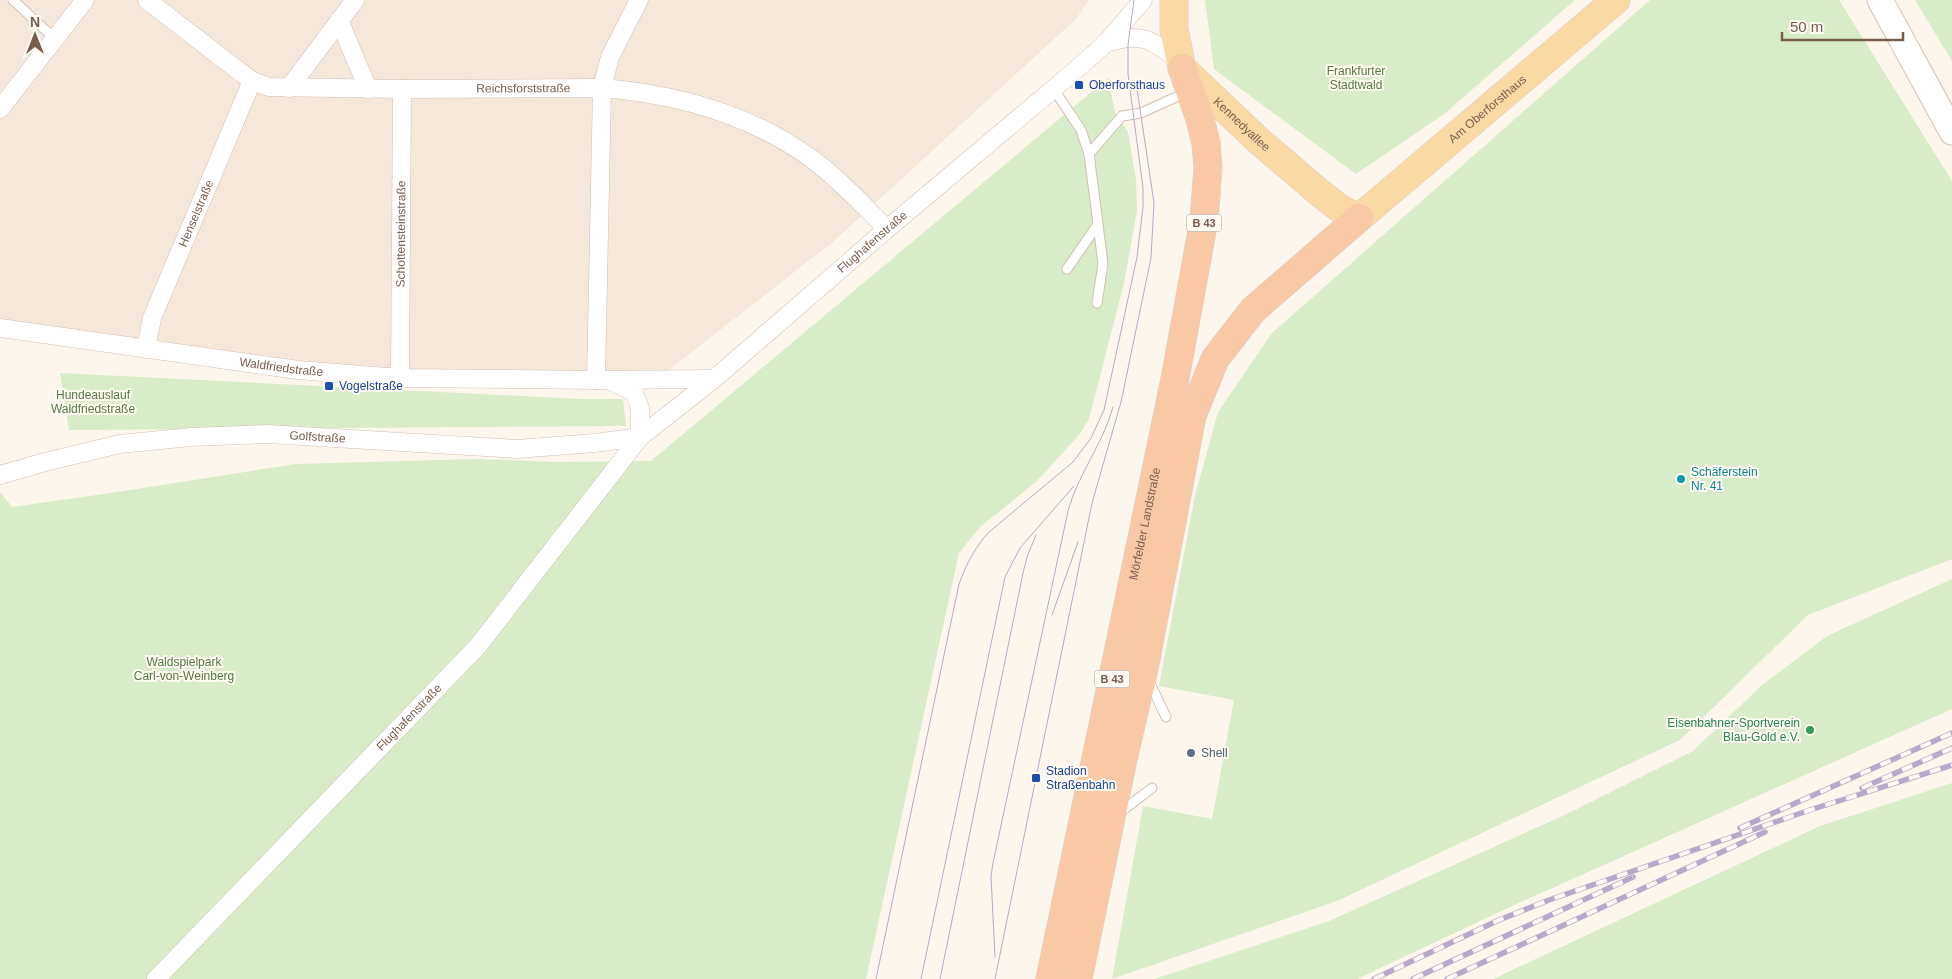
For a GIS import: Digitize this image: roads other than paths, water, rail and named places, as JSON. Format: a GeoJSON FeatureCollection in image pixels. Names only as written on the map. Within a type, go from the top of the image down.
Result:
{"type":"FeatureCollection","features":[{"type":"Feature","properties":{"kind":"highway","name":"Mörfelder Landstraße"},"geometry":{"type":"LineString","coordinates":[[1050,979],[1175,379],[1204,220],[1208,166],[1206,143],[1184,74]]}},
{"type":"Feature","properties":{"kind":"highway","name":"Mörfelder Landstraße"},"geometry":{"type":"LineString","coordinates":[[1078,979],[1110,820],[1144,669],[1192,416],[1215,360],[1252,310],[1360,218]]}},
{"type":"Feature","properties":{"kind":"main road","name":"B 43"},"geometry":{"type":"LineString","coordinates":[[1174,0],[1174,29],[1184,74]]}},
{"type":"Feature","properties":{"kind":"main road","name":"Am Oberforsthaus"},"geometry":{"type":"LineString","coordinates":[[1360,218],[1616,0]]}},
{"type":"Feature","properties":{"kind":"main road"},"geometry":{"type":"LineString","coordinates":[[1880,0],[1952,132]]}},
{"type":"Feature","properties":{"kind":"main road","name":"Kennedyallee"},"geometry":{"type":"LineString","coordinates":[[1184,74],[1320,193],[1339,208],[1360,218]]}},
{"type":"Feature","properties":{"kind":"street"},"geometry":{"type":"LineString","coordinates":[[0,109],[85,0]]}},
{"type":"Feature","properties":{"kind":"street","name":"Reichsforststraße"},"geometry":{"type":"LineString","coordinates":[[147,0],[252,81],[269,87],[368,89],[602,88],[630,90],[692,102],[750,122],[811,159],[854,195],[886,229]]}},
{"type":"Feature","properties":{"kind":"street"},"geometry":{"type":"LineString","coordinates":[[289,88],[355,0]]}},
{"type":"Feature","properties":{"kind":"street"},"geometry":{"type":"LineString","coordinates":[[639,0],[610,57],[602,88],[602,380],[634,392],[640,408],[640,437]]}},
{"type":"Feature","properties":{"kind":"street","name":"Flughafenstraße"},"geometry":{"type":"LineString","coordinates":[[156,979],[478,646],[640,437],[714,379],[886,229],[1104,45],[1143,0]]}},
{"type":"Feature","properties":{"kind":"street"},"geometry":{"type":"LineString","coordinates":[[339,20],[368,89]]}},
{"type":"Feature","properties":{"kind":"street","name":"Flughafenstraße"},"geometry":{"type":"LineString","coordinates":[[1104,45],[1125,38],[1144,39],[1157,44],[1184,74]]}},
{"type":"Feature","properties":{"kind":"street","name":"Henselstraße"},"geometry":{"type":"LineString","coordinates":[[146,349],[152,318],[252,81]]}},
{"type":"Feature","properties":{"kind":"street","name":"Schottensteinstraße"},"geometry":{"type":"LineString","coordinates":[[400,378],[402,89]]}},
{"type":"Feature","properties":{"kind":"street","name":"Waldfriedstraße"},"geometry":{"type":"LineString","coordinates":[[0,328],[298,370],[400,378],[714,379]]}},
{"type":"Feature","properties":{"kind":"street","name":"Golfstraße"},"geometry":{"type":"LineString","coordinates":[[0,475],[120,444],[191,437],[268,434],[517,449],[595,443],[640,437]]}},
{"type":"Feature","properties":{"kind":"lane"},"geometry":{"type":"LineString","coordinates":[[13,0],[54,38]]}},
{"type":"Feature","properties":{"kind":"lane"},"geometry":{"type":"LineString","coordinates":[[1089,154],[1122,116],[1140,113],[1184,74]]}},
{"type":"Feature","properties":{"kind":"lane"},"geometry":{"type":"LineString","coordinates":[[1053,88],[1081,130],[1089,154],[1103,264],[1097,303]]}},
{"type":"Feature","properties":{"kind":"lane"},"geometry":{"type":"LineString","coordinates":[[1067,269],[1098,224]]}},
{"type":"Feature","properties":{"kind":"lane"},"geometry":{"type":"LineString","coordinates":[[1144,669],[1166,717]]}},
{"type":"Feature","properties":{"kind":"lane"},"geometry":{"type":"LineString","coordinates":[[1110,820],[1152,788]]}},
{"type":"Feature","properties":{"kind":"tram line"},"geometry":{"type":"LineString","coordinates":[[876,979],[959,584],[975,550],[984,538],[1073,462],[1091,438],[1104,410],[1137,257],[1143,207],[1143,188],[1128,74],[1128,45],[1134,0]]}},
{"type":"Feature","properties":{"kind":"tram line"},"geometry":{"type":"LineString","coordinates":[[995,979],[1092,503],[1121,402],[1151,258],[1154,203],[1136,82]]}},
{"type":"Feature","properties":{"kind":"tram line"},"geometry":{"type":"LineString","coordinates":[[995,957],[991,876],[993,863],[1068,511],[1072,497],[1109,421],[1113,407]]}},
{"type":"Feature","properties":{"kind":"tram line"},"geometry":{"type":"LineString","coordinates":[[921,979],[1005,577],[1020,548],[1074,486]]}},
{"type":"Feature","properties":{"kind":"tram line"},"geometry":{"type":"LineString","coordinates":[[940,979],[1023,573],[1036,535]]}},
{"type":"Feature","properties":{"kind":"tram line"},"geometry":{"type":"LineString","coordinates":[[1052,615],[1078,542]]}},
{"type":"Feature","properties":{"kind":"railway"},"geometry":{"type":"LineString","coordinates":[[1740,828],[1952,733]]}},
{"type":"Feature","properties":{"kind":"railway"},"geometry":{"type":"LineString","coordinates":[[1862,788],[1952,748]]}},
{"type":"Feature","properties":{"kind":"railway"},"geometry":{"type":"LineString","coordinates":[[1374,979],[1499,920],[1549,900],[1810,810],[1952,765]]}},
{"type":"Feature","properties":{"kind":"railway"},"geometry":{"type":"LineString","coordinates":[[1447,979],[1765,832]]}},
{"type":"Feature","properties":{"kind":"railway"},"geometry":{"type":"LineString","coordinates":[[1413,979],[1633,877]]}},
{"type":"Feature","properties":{"kind":"place","name":"Oberforsthaus"},"geometry":{"type":"Point","coordinates":[1079,85]}},
{"type":"Feature","properties":{"kind":"place","name":"Vogelstraße"},"geometry":{"type":"Point","coordinates":[329,386]}},
{"type":"Feature","properties":{"kind":"place","name":"Schäferstein Nr. 41"},"geometry":{"type":"Point","coordinates":[1681,479]}},
{"type":"Feature","properties":{"kind":"place","name":"Eisenbahner-Sportverein Blau-Gold e.V."},"geometry":{"type":"Point","coordinates":[1810,730]}},
{"type":"Feature","properties":{"kind":"place","name":"Shell"},"geometry":{"type":"Point","coordinates":[1191,753]}},
{"type":"Feature","properties":{"kind":"place","name":"Stadion Straßenbahn"},"geometry":{"type":"Point","coordinates":[1036,778]}},
{"type":"Feature","properties":{"kind":"park label","name":"Frankfurter Stadtwald"},"geometry":{"type":"Point","coordinates":[1356,78]}},
{"type":"Feature","properties":{"kind":"park label","name":"Hundeauslauf Waldfriedstraße"},"geometry":{"type":"Point","coordinates":[93,402]}},
{"type":"Feature","properties":{"kind":"park label","name":"Waldspielpark Carl-von-Weinberg"},"geometry":{"type":"Point","coordinates":[184,669]}}]}
